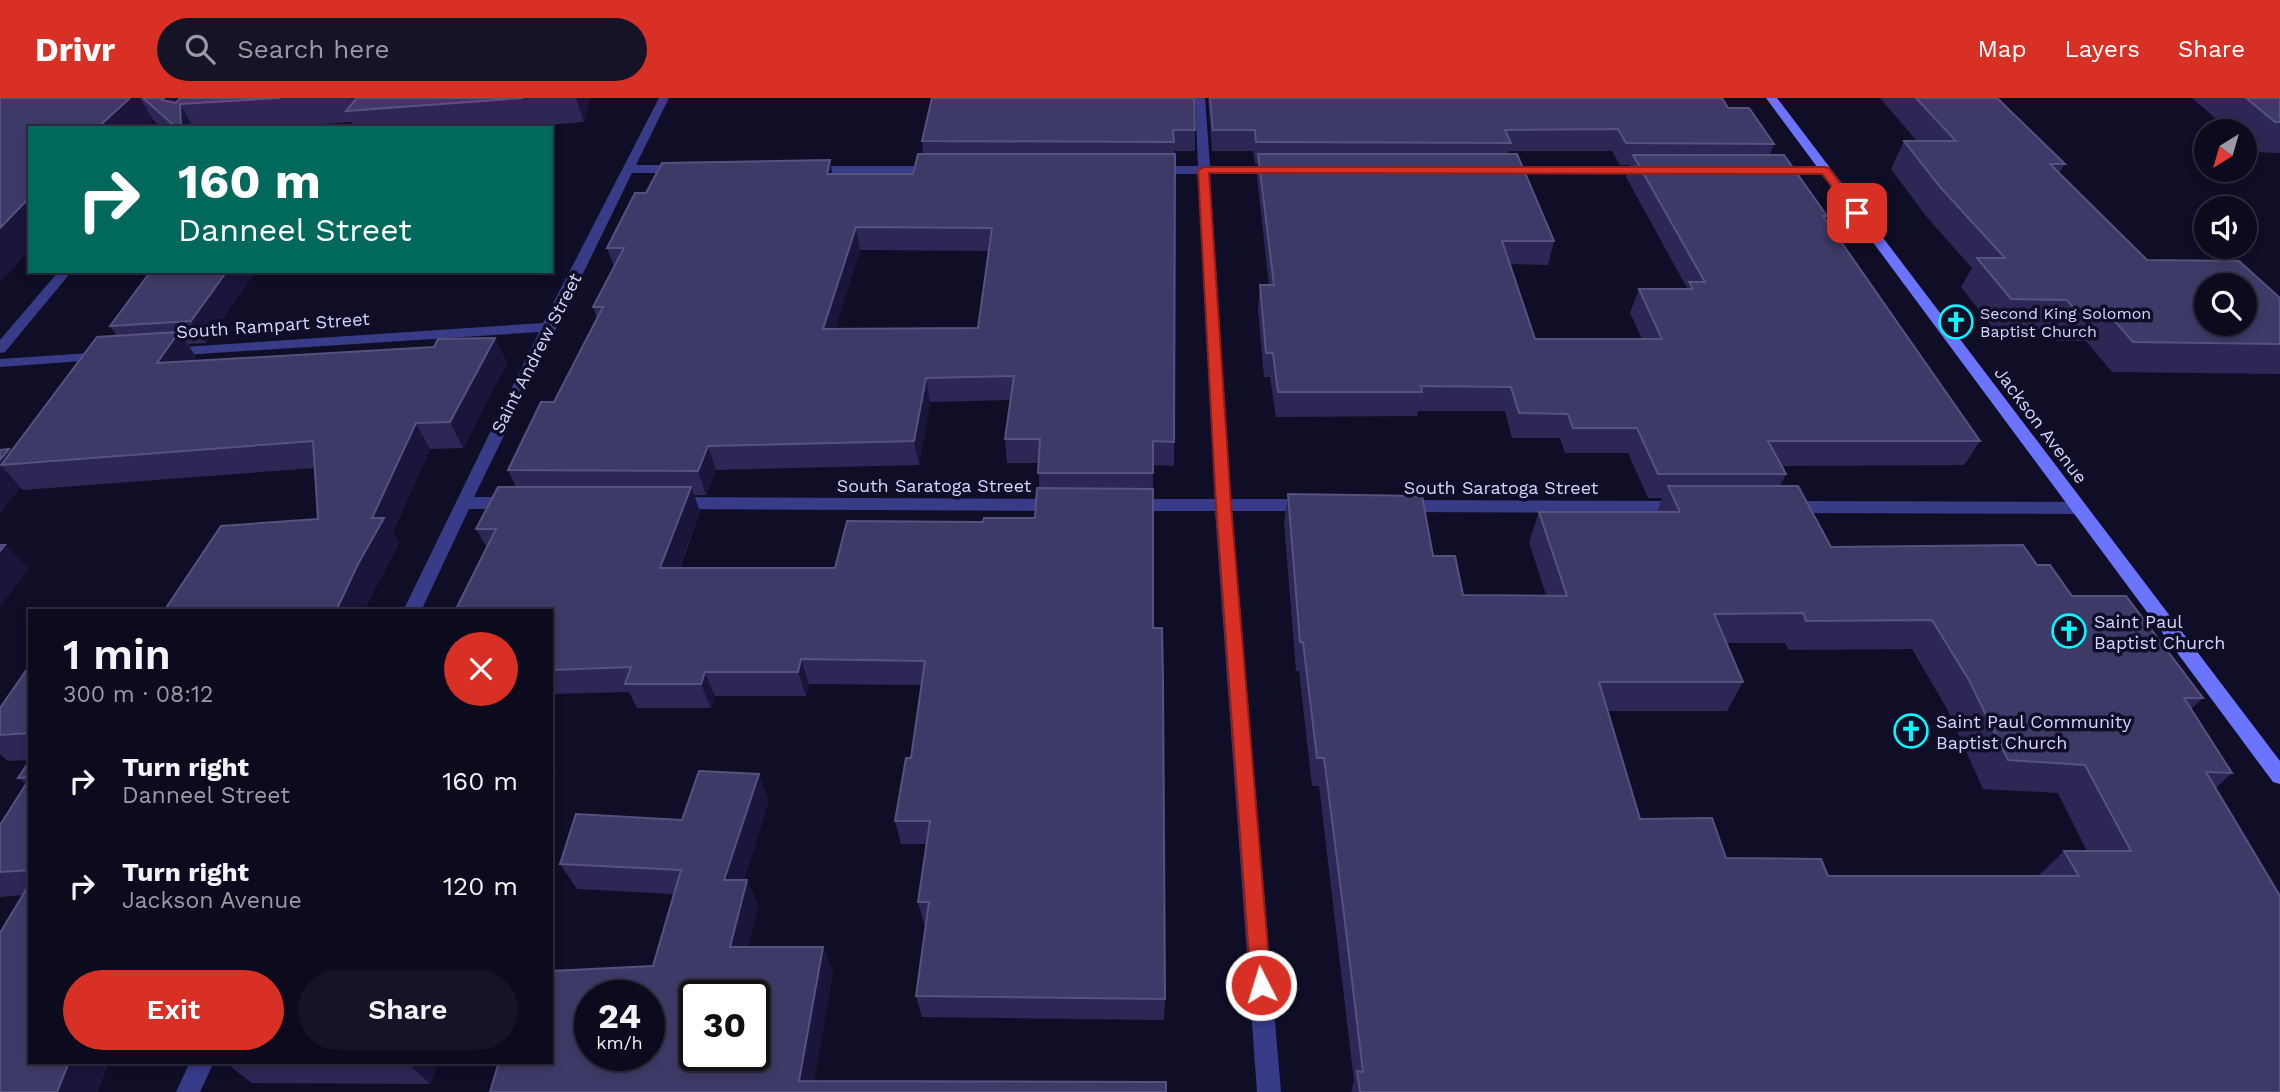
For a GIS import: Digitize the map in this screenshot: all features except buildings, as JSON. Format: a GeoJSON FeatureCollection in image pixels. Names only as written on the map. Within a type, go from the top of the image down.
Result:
{"type":"FeatureCollection","features":[{"type":"Feature","properties":{"kind":"street","name":"Saint Andrew Street"},"geometry":{"type":"LineString","coordinates":[[413,609],[548,327],[664,98]]}},
{"type":"Feature","properties":{"kind":"street"},"geometry":{"type":"LineString","coordinates":[[1200,98],[1223,505],[1269,1092]]}},
{"type":"Feature","properties":{"kind":"street","name":"Jackson Avenue"},"geometry":{"type":"LineString","coordinates":[[1771,98],[2280,776]]}},
{"type":"Feature","properties":{"kind":"street"},"geometry":{"type":"LineString","coordinates":[[630,169],[700,169]]}},
{"type":"Feature","properties":{"kind":"street"},"geometry":{"type":"LineString","coordinates":[[798,170],[952,170]]}},
{"type":"Feature","properties":{"kind":"street"},"geometry":{"type":"LineString","coordinates":[[1134,170],[1300,170]]}},
{"type":"Feature","properties":{"kind":"street"},"geometry":{"type":"LineString","coordinates":[[1494,170],[1659,170]]}},
{"type":"Feature","properties":{"kind":"street"},"geometry":{"type":"LineString","coordinates":[[1756,171],[1825,171]]}},
{"type":"Feature","properties":{"kind":"street"},"geometry":{"type":"LineString","coordinates":[[0,349],[64,273]]}},
{"type":"Feature","properties":{"kind":"street","name":"South Rampart Street"},"geometry":{"type":"LineString","coordinates":[[151,353],[548,327]]}},
{"type":"Feature","properties":{"kind":"street"},"geometry":{"type":"LineString","coordinates":[[0,363],[123,355]]}},
{"type":"Feature","properties":{"kind":"street"},"geometry":{"type":"LineString","coordinates":[[462,503],[531,503]]}},
{"type":"Feature","properties":{"kind":"street","name":"South Saratoga Street"},"geometry":{"type":"LineString","coordinates":[[656,503],[1071,505]]}},
{"type":"Feature","properties":{"kind":"street"},"geometry":{"type":"LineString","coordinates":[[1112,505],[1320,505]]}},
{"type":"Feature","properties":{"kind":"street","name":"South Saratoga Street"},"geometry":{"type":"LineString","coordinates":[[1389,506],[1706,507]]}},
{"type":"Feature","properties":{"kind":"street"},"geometry":{"type":"LineString","coordinates":[[1775,507],[2079,508]]}},
{"type":"Feature","properties":{"kind":"street"},"geometry":{"type":"LineString","coordinates":[[188,1092],[201,1064]]}},
{"type":"Feature","properties":{"kind":"place","name":"Second King Solomon Baptist Church"},"geometry":{"type":"Point","coordinates":[1956,322]}},
{"type":"Feature","properties":{"kind":"place","name":"Saint Paul Baptist Church"},"geometry":{"type":"Point","coordinates":[2069,631]}},
{"type":"Feature","properties":{"kind":"place","name":"Saint Paul Community Baptist Church"},"geometry":{"type":"Point","coordinates":[1911,731]}},
{"type":"Feature","properties":{"kind":"route"},"geometry":{"type":"LineString","coordinates":[[1261,985],[1223,505],[1204,170],[1825,171],[1857,213]]}}]}
